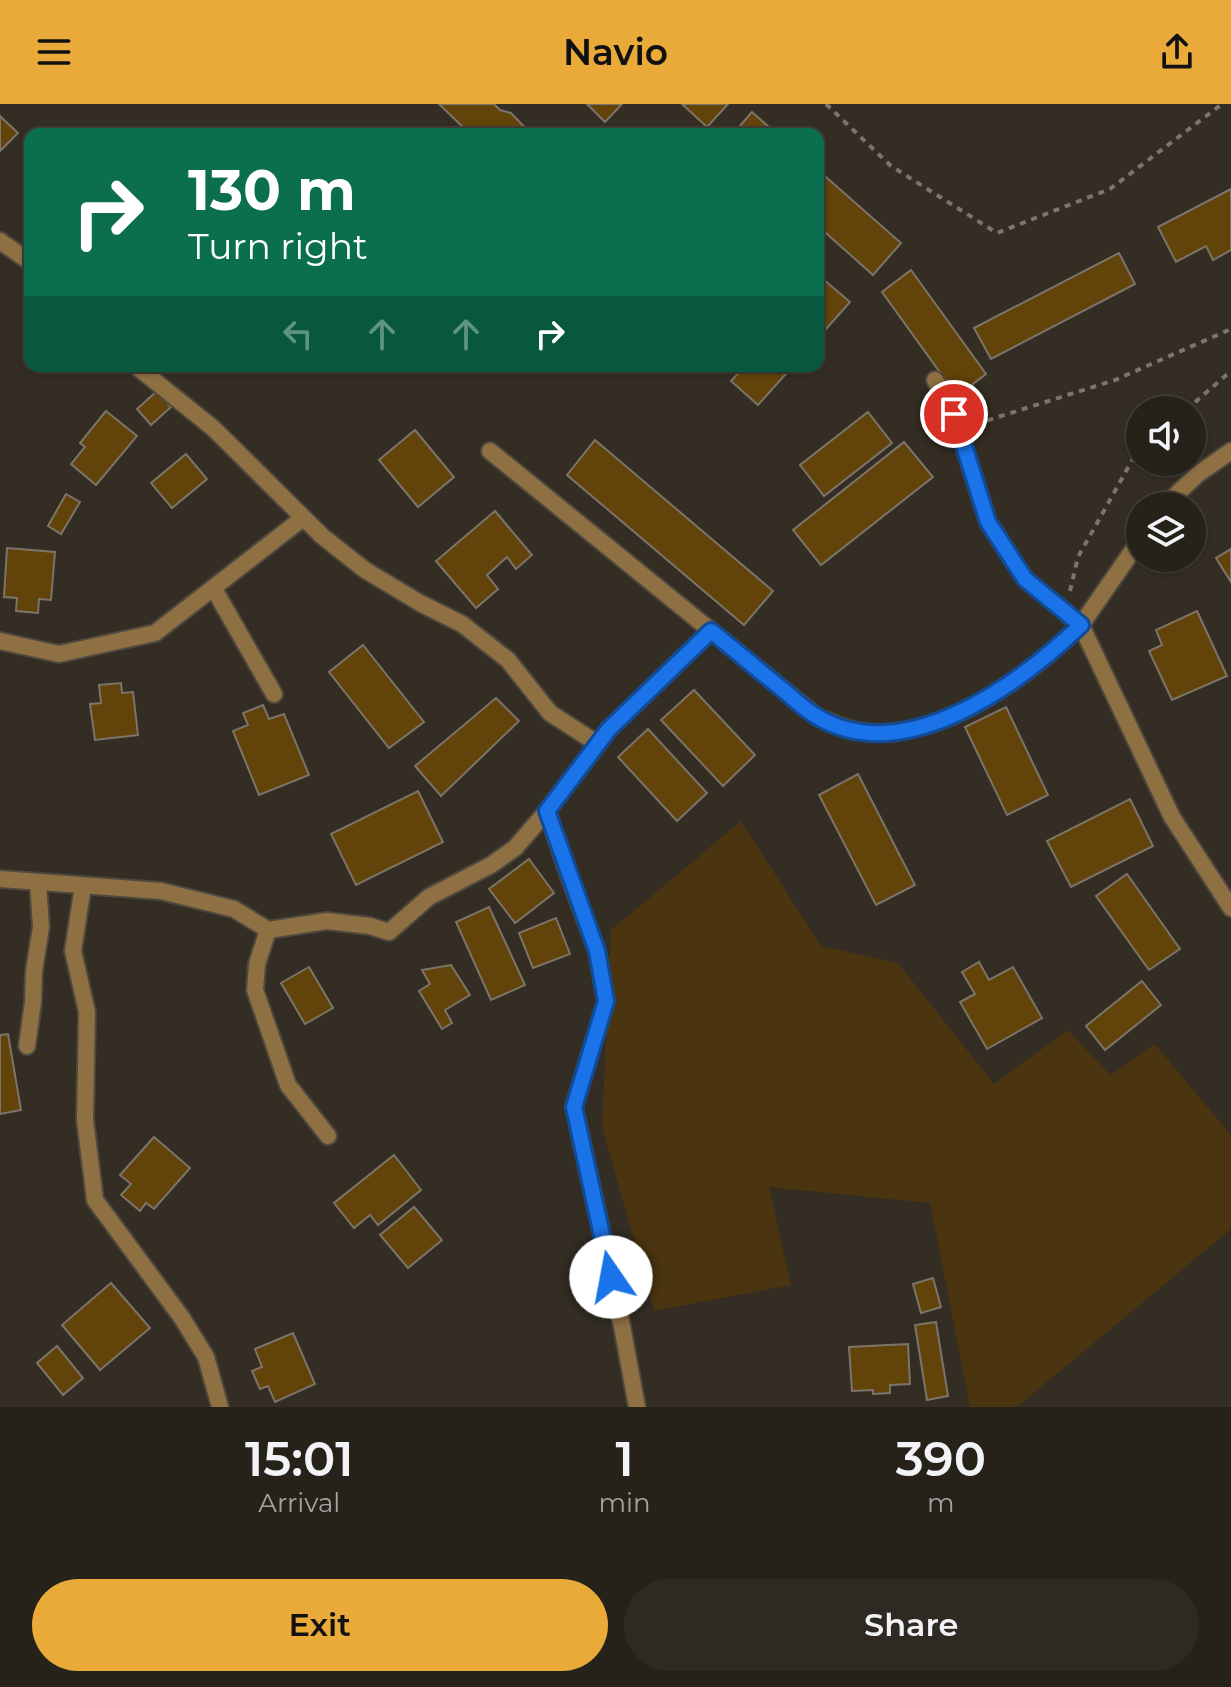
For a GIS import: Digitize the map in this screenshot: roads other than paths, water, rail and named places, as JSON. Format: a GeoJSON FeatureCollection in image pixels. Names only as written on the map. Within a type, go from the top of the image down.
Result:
{"type":"FeatureCollection","features":[{"type":"Feature","properties":{"kind":"street"},"geometry":{"type":"LineString","coordinates":[[0,241],[24,258]]}},
{"type":"Feature","properties":{"kind":"street"},"geometry":{"type":"LineString","coordinates":[[143,372],[213,428],[322,536],[365,570],[462,624],[508,660],[550,713],[598,744]]}},
{"type":"Feature","properties":{"kind":"street"},"geometry":{"type":"LineString","coordinates":[[935,380],[954,414],[988,522],[1025,579],[1081,625],[1172,817],[1231,908]]}},
{"type":"Feature","properties":{"kind":"street"},"geometry":{"type":"LineString","coordinates":[[490,451],[817,717],[857,731],[900,732],[937,723],[991,695],[1056,649],[1081,625],[1126,560]]}},
{"type":"Feature","properties":{"kind":"street"},"geometry":{"type":"LineString","coordinates":[[1179,492],[1231,451]]}},
{"type":"Feature","properties":{"kind":"street"},"geometry":{"type":"LineString","coordinates":[[0,641],[59,654],[155,633],[303,518]]}},
{"type":"Feature","properties":{"kind":"street"},"geometry":{"type":"LineString","coordinates":[[214,589],[274,694]]}},
{"type":"Feature","properties":{"kind":"street"},"geometry":{"type":"LineString","coordinates":[[0,879],[161,891],[234,909],[268,930],[327,921],[370,926],[389,932],[429,897],[491,865],[515,848],[609,729],[711,631]]}},
{"type":"Feature","properties":{"kind":"street"},"geometry":{"type":"LineString","coordinates":[[547,811],[597,951],[606,1001],[574,1107],[637,1407]]}},
{"type":"Feature","properties":{"kind":"street"},"geometry":{"type":"LineString","coordinates":[[27,1046],[41,927],[38,882]]}},
{"type":"Feature","properties":{"kind":"street"},"geometry":{"type":"LineString","coordinates":[[83,886],[73,951],[87,1012],[85,1120],[95,1200],[182,1318],[206,1357],[220,1407]]}},
{"type":"Feature","properties":{"kind":"street"},"geometry":{"type":"LineString","coordinates":[[268,930],[257,964],[255,990],[288,1085],[328,1136]]}}]}
